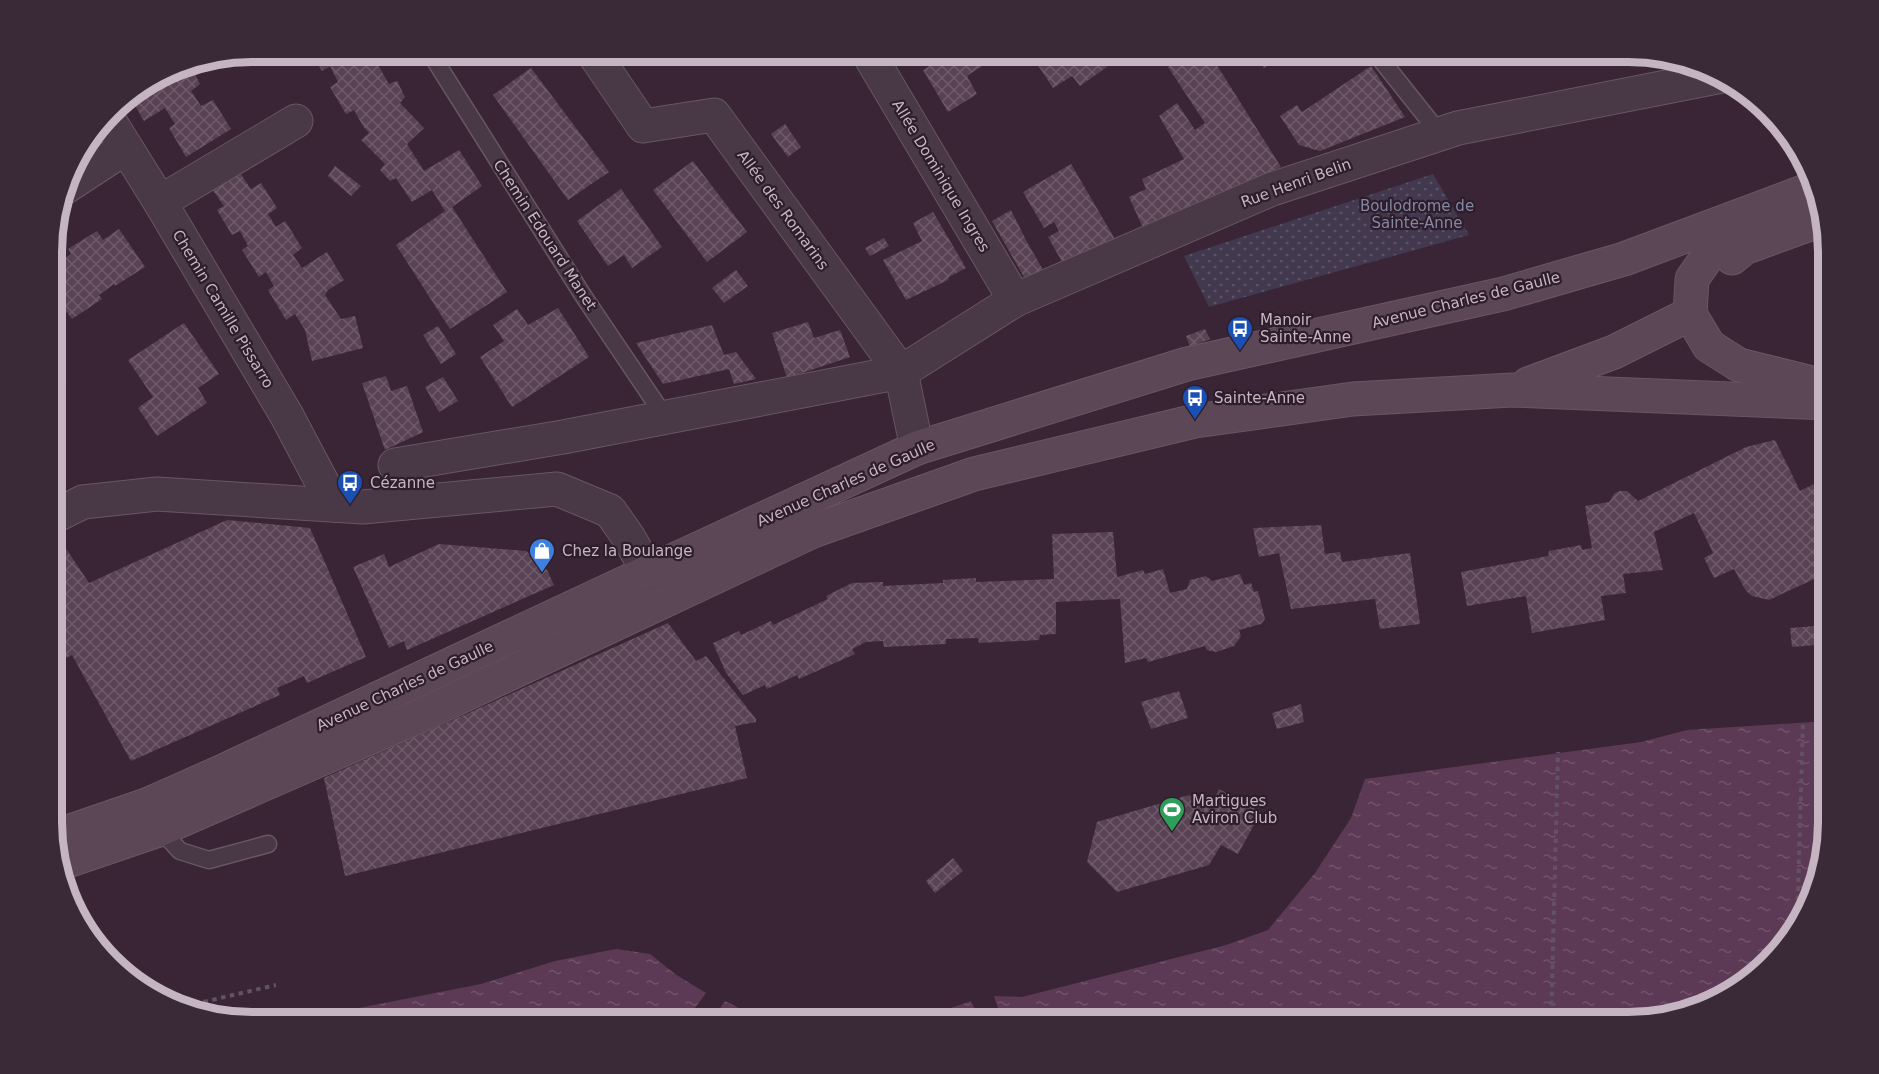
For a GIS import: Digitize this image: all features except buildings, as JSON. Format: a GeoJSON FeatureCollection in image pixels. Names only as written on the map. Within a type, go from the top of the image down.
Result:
{"type":"FeatureCollection","features":[{"type":"Feature","properties":{"kind":"main road","name":"Avenue Charles de Gaulle"},"geometry":{"type":"LineString","coordinates":[[63,835],[154,817],[231,767],[917,448],[1187,364],[1503,294],[1624,259],[1807,191]]}},
{"type":"Feature","properties":{"kind":"main road"},"geometry":{"type":"LineString","coordinates":[[1812,207],[1715,246],[1692,279],[1690,314],[1708,346],[1739,365],[1817,384]]}},
{"type":"Feature","properties":{"kind":"main road"},"geometry":{"type":"LineString","coordinates":[[1512,390],[1614,352],[1690,314],[1715,272],[1744,248],[1815,222]]}},
{"type":"Feature","properties":{"kind":"main road","name":"Avenue Charles de Gaulle"},"geometry":{"type":"LineString","coordinates":[[66,861],[154,817],[416,718],[813,531],[974,474],[1195,421],[1353,399],[1512,390],[1817,403]]}},
{"type":"Feature","properties":{"kind":"street","name":"Allée des Romarins"},"geometry":{"type":"LineString","coordinates":[[599,62],[643,126],[714,115],[901,372],[917,448]]}},
{"type":"Feature","properties":{"kind":"street","name":"Allée Dominique Ingres"},"geometry":{"type":"LineString","coordinates":[[874,62],[1015,300]]}},
{"type":"Feature","properties":{"kind":"street","name":"Rue Henri Belin"},"geometry":{"type":"LineString","coordinates":[[901,372],[1015,300],[1272,189],[1458,128],[1706,79]]}},
{"type":"Feature","properties":{"kind":"street"},"geometry":{"type":"LineString","coordinates":[[160,202],[296,121]]}},
{"type":"Feature","properties":{"kind":"street","name":"Chemin Camille Pissarro"},"geometry":{"type":"LineString","coordinates":[[111,124],[287,416],[334,505]]}},
{"type":"Feature","properties":{"kind":"street"},"geometry":{"type":"LineString","coordinates":[[76,180],[125,148]]}},
{"type":"Feature","properties":{"kind":"street"},"geometry":{"type":"LineString","coordinates":[[394,465],[563,437],[901,372]]}},
{"type":"Feature","properties":{"kind":"street"},"geometry":{"type":"LineString","coordinates":[[62,513],[84,502],[157,494],[363,507],[557,489],[610,511],[629,538],[648,572],[661,603]]}},
{"type":"Feature","properties":{"kind":"lane","name":"Chemin Edouard Manet"},"geometry":{"type":"LineString","coordinates":[[436,62],[584,297],[665,417]]}},
{"type":"Feature","properties":{"kind":"lane"},"geometry":{"type":"LineString","coordinates":[[1383,62],[1440,134]]}},
{"type":"Feature","properties":{"kind":"lane"},"geometry":{"type":"LineString","coordinates":[[154,817],[180,851],[209,860],[268,844]]}},
{"type":"Feature","properties":{"kind":"path"},"geometry":{"type":"LineString","coordinates":[[1798,906],[1803,723]]}},
{"type":"Feature","properties":{"kind":"path"},"geometry":{"type":"LineString","coordinates":[[1551,1012],[1558,752]]}},
{"type":"Feature","properties":{"kind":"path"},"geometry":{"type":"LineString","coordinates":[[196,1004],[276,985]]}},
{"type":"Feature","properties":{"kind":"green space","name":"Boulodrome de Sainte-Anne"},"geometry":{"type":"Polygon","coordinates":[[[1433,174],[1469,235],[1209,307],[1184,256],[1433,174]]]}},
{"type":"Feature","properties":{"kind":"water"},"geometry":{"type":"Polygon","coordinates":[[[1817,722],[1817,835],[1811,872],[1803,895],[1792,917],[1762,957],[1722,987],[1700,998],[1677,1006],[1640,1012],[999,1012],[994,996],[1022,997],[1226,945],[1268,930],[1315,873],[1351,818],[1365,779],[1641,742],[1687,730],[1817,722]]]}},
{"type":"Feature","properties":{"kind":"water"},"geometry":{"type":"Polygon","coordinates":[[[616,949],[650,954],[675,974],[706,993],[692,1012],[338,1012],[481,984],[555,961],[616,949]]]}},
{"type":"Feature","properties":{"kind":"water"},"geometry":{"type":"Polygon","coordinates":[[[725,1001],[746,1012],[718,1012],[725,1001]]]}},
{"type":"Feature","properties":{"kind":"water"},"geometry":{"type":"Polygon","coordinates":[[[971,1001],[976,1012],[939,1012],[971,1001]]]}},
{"type":"Feature","properties":{"kind":"place","name":"Manoir Sainte-Anne"},"geometry":{"type":"Point","coordinates":[1240,352]}},
{"type":"Feature","properties":{"kind":"place","name":"Sainte-Anne"},"geometry":{"type":"Point","coordinates":[1195,421]}},
{"type":"Feature","properties":{"kind":"place","name":"Cézanne"},"geometry":{"type":"Point","coordinates":[350,506]}},
{"type":"Feature","properties":{"kind":"place","name":"Chez la Boulange"},"geometry":{"type":"Point","coordinates":[542,574]}},
{"type":"Feature","properties":{"kind":"place","name":"Martigues Aviron Club"},"geometry":{"type":"Point","coordinates":[1172,833]}}]}
